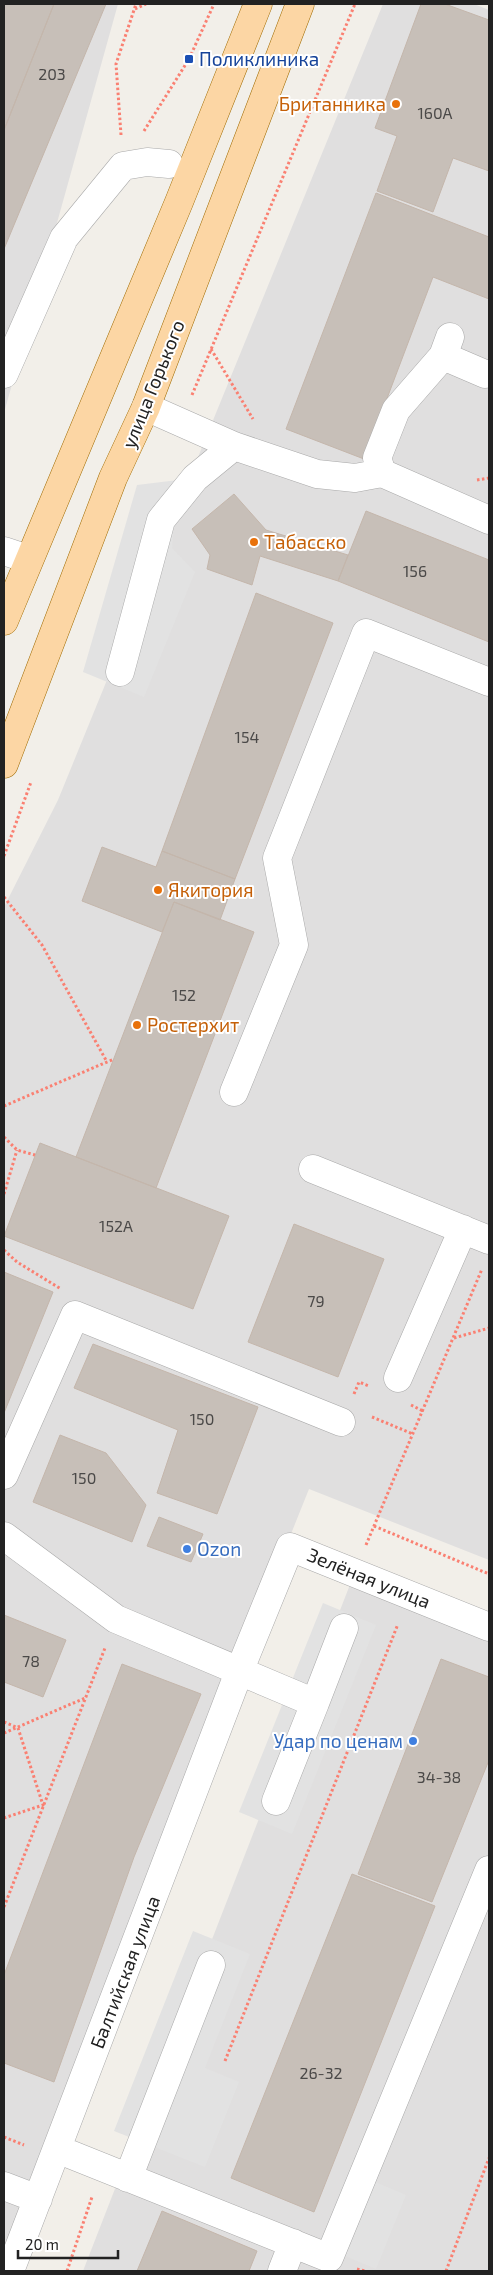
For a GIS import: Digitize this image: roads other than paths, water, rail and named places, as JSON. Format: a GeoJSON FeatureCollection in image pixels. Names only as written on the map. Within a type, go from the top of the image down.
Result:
{"type":"FeatureCollection","features":[{"type":"Feature","properties":{"kind":"main road"},"geometry":{"type":"LineString","coordinates":[[4,621],[16,555],[179,202],[258,4]]}},
{"type":"Feature","properties":{"kind":"main road","name":"улица Горького"},"geometry":{"type":"LineString","coordinates":[[4,764],[113,478],[146,407],[300,4]]}},
{"type":"Feature","properties":{"kind":"street"},"geometry":{"type":"LineString","coordinates":[[4,374],[64,238],[123,166],[147,162],[169,164]]}},
{"type":"Feature","properties":{"kind":"street"},"geometry":{"type":"LineString","coordinates":[[382,473],[377,458],[396,410],[447,347],[485,374]]}},
{"type":"Feature","properties":{"kind":"street"},"geometry":{"type":"LineString","coordinates":[[146,407],[234,446],[317,474],[355,478],[382,473],[489,520]]}},
{"type":"Feature","properties":{"kind":"street"},"geometry":{"type":"LineString","coordinates":[[120,672],[161,520],[195,478],[234,446]]}},
{"type":"Feature","properties":{"kind":"street"},"geometry":{"type":"LineString","coordinates":[[234,1092],[294,945],[277,858],[366,633],[489,682]]}},
{"type":"Feature","properties":{"kind":"street"},"geometry":{"type":"LineString","coordinates":[[313,1169],[489,1240]]}},
{"type":"Feature","properties":{"kind":"street"},"geometry":{"type":"LineString","coordinates":[[398,1378],[463,1229]]}},
{"type":"Feature","properties":{"kind":"street"},"geometry":{"type":"LineString","coordinates":[[4,1475],[75,1315],[341,1422]]}},
{"type":"Feature","properties":{"kind":"street"},"geometry":{"type":"LineString","coordinates":[[4,1536],[116,1619],[316,1703]]}},
{"type":"Feature","properties":{"kind":"street","name":"Зелёная улица"},"geometry":{"type":"LineString","coordinates":[[240,1672],[290,1547],[489,1627]]}},
{"type":"Feature","properties":{"kind":"street"},"geometry":{"type":"LineString","coordinates":[[276,1801],[344,1628]]}},
{"type":"Feature","properties":{"kind":"street","name":"Балтийская улица"},"geometry":{"type":"LineString","coordinates":[[10,2271],[240,1672]]}},
{"type":"Feature","properties":{"kind":"street"},"geometry":{"type":"LineString","coordinates":[[57,2149],[329,2258],[489,1870]]}},
{"type":"Feature","properties":{"kind":"street"},"geometry":{"type":"LineString","coordinates":[[128,2178],[211,1966]]}},
{"type":"Feature","properties":{"kind":"street"},"geometry":{"type":"LineString","coordinates":[[4,2186],[38,2199]]}},
{"type":"Feature","properties":{"kind":"street"},"geometry":{"type":"LineString","coordinates":[[282,2271],[293,2243]]}},
{"type":"Feature","properties":{"kind":"place","name":"Поликлиника"},"geometry":{"type":"Point","coordinates":[189,59]}},
{"type":"Feature","properties":{"kind":"place","name":"Британника"},"geometry":{"type":"Point","coordinates":[396,104]}},
{"type":"Feature","properties":{"kind":"place","name":"Табасско"},"geometry":{"type":"Point","coordinates":[254,542]}},
{"type":"Feature","properties":{"kind":"place","name":"Якитория"},"geometry":{"type":"Point","coordinates":[158,890]}},
{"type":"Feature","properties":{"kind":"place","name":"Ростерхит"},"geometry":{"type":"Point","coordinates":[137,1025]}},
{"type":"Feature","properties":{"kind":"place","name":"Ozon"},"geometry":{"type":"Point","coordinates":[187,1549]}},
{"type":"Feature","properties":{"kind":"place","name":"Удар по ценам"},"geometry":{"type":"Point","coordinates":[413,1741]}}]}
